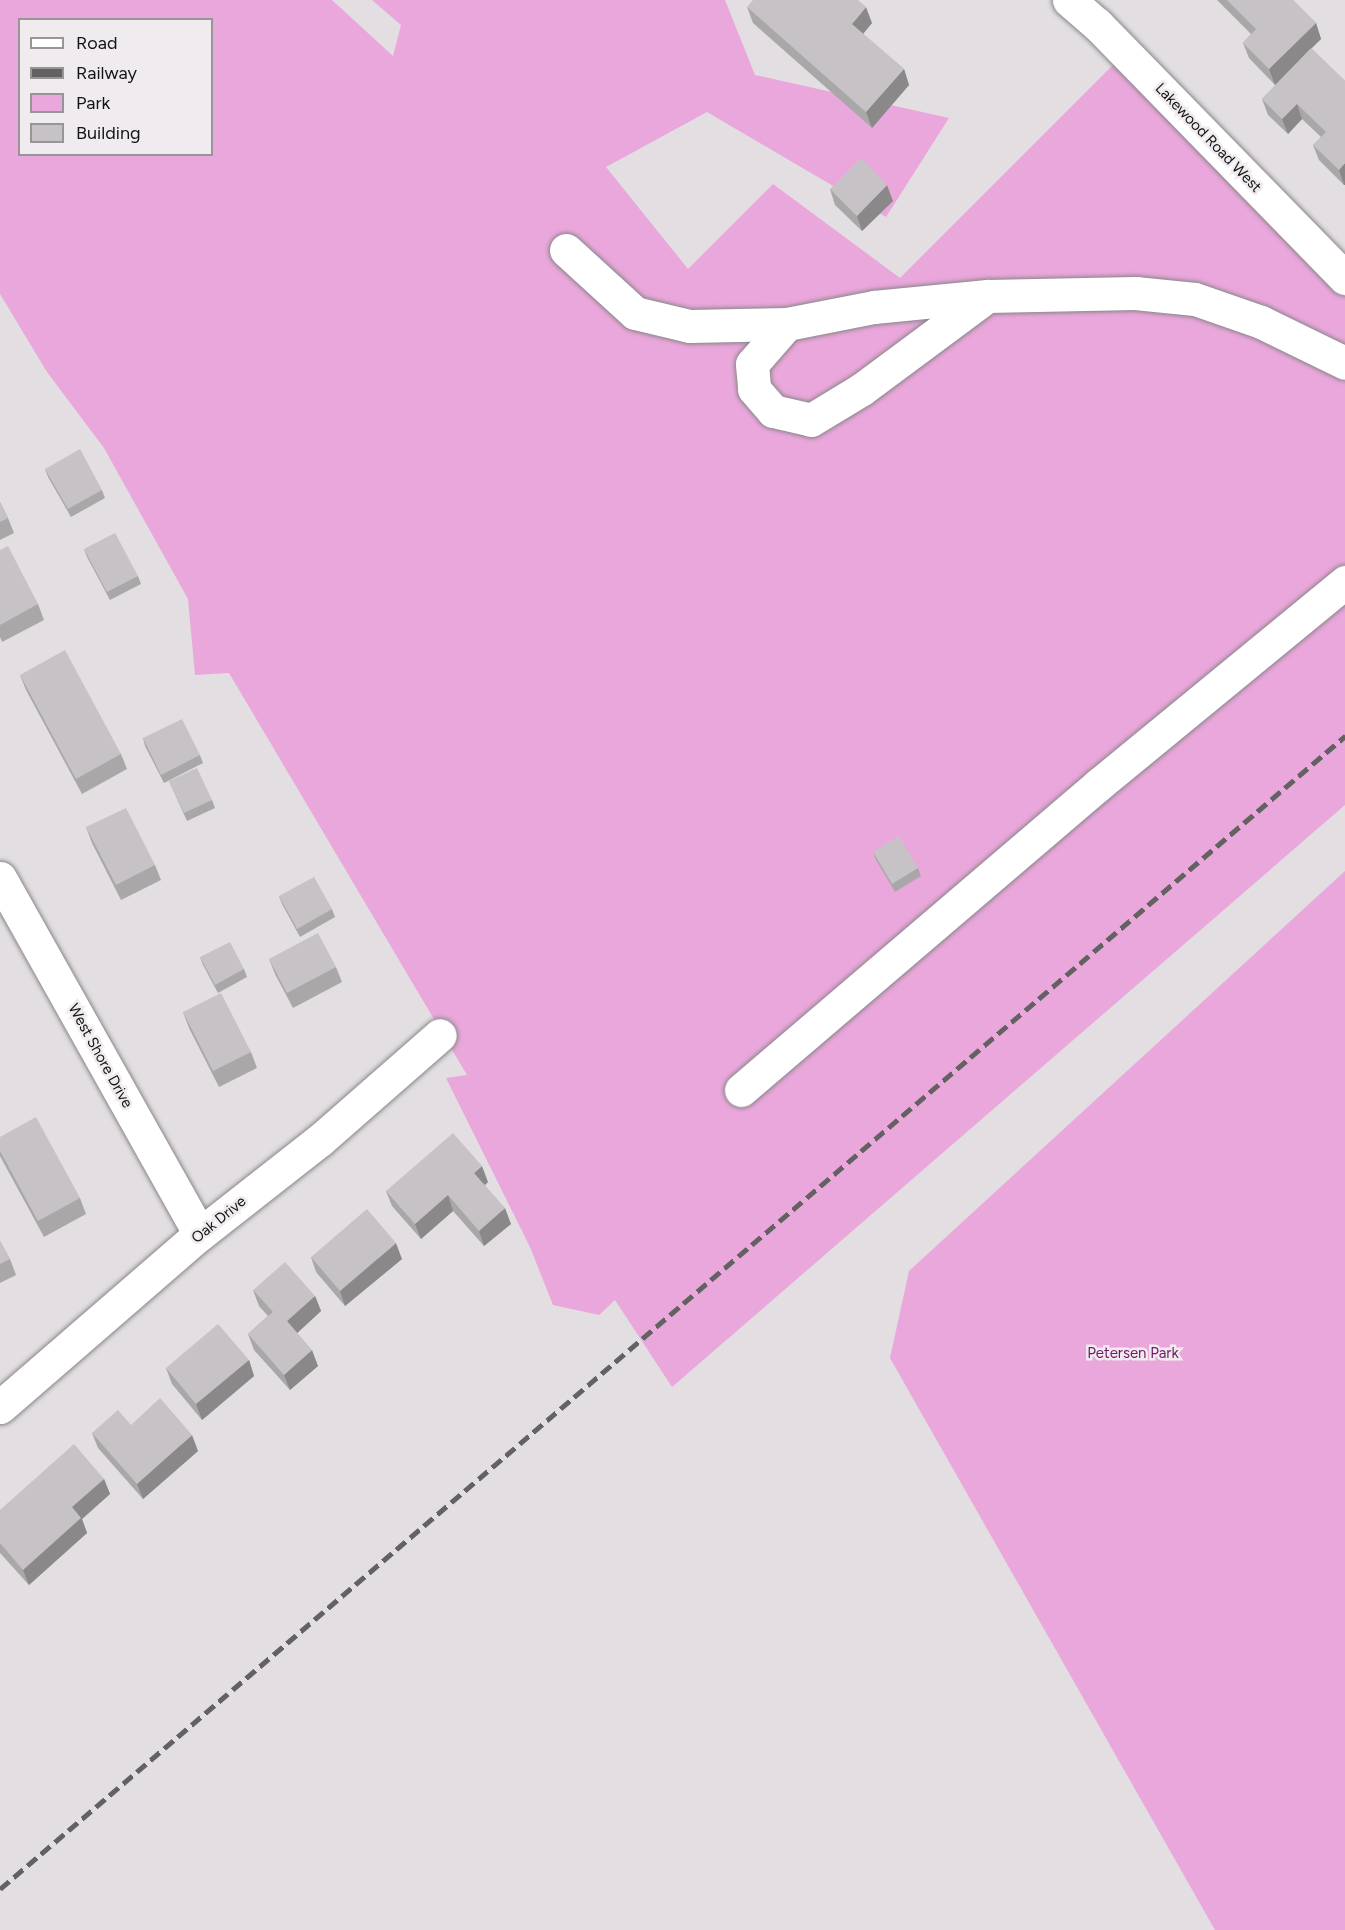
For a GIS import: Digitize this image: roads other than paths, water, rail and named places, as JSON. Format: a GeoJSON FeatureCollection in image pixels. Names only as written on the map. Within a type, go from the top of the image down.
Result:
{"type":"FeatureCollection","features":[{"type":"Feature","properties":{"kind":"street","name":"Lakewood Road West"},"geometry":{"type":"LineString","coordinates":[[1069,0],[1097,24],[1345,278]]}},
{"type":"Feature","properties":{"kind":"street"},"geometry":{"type":"LineString","coordinates":[[566,250],[635,313],[689,326],[787,324],[874,307],[987,296],[1135,293],[1195,299],[1261,322],[1345,363]]}},
{"type":"Feature","properties":{"kind":"street"},"geometry":{"type":"LineString","coordinates":[[787,324],[752,364],[754,389],[773,411],[811,420],[862,389],[987,296]]}},
{"type":"Feature","properties":{"kind":"street"},"geometry":{"type":"LineString","coordinates":[[741,1090],[1098,785],[1345,582]]}},
{"type":"Feature","properties":{"kind":"street","name":"West Shore Drive"},"geometry":{"type":"LineString","coordinates":[[0,878],[200,1234]]}},
{"type":"Feature","properties":{"kind":"street","name":"Oak Drive"},"geometry":{"type":"LineString","coordinates":[[0,1407],[200,1234],[320,1140],[440,1035]]}},
{"type":"Feature","properties":{"kind":"railway"},"geometry":{"type":"LineString","coordinates":[[0,1889],[1345,736]]}},
{"type":"Feature","properties":{"kind":"park label","name":"Petersen Park"},"geometry":{"type":"Point","coordinates":[1133,1354]}}]}
